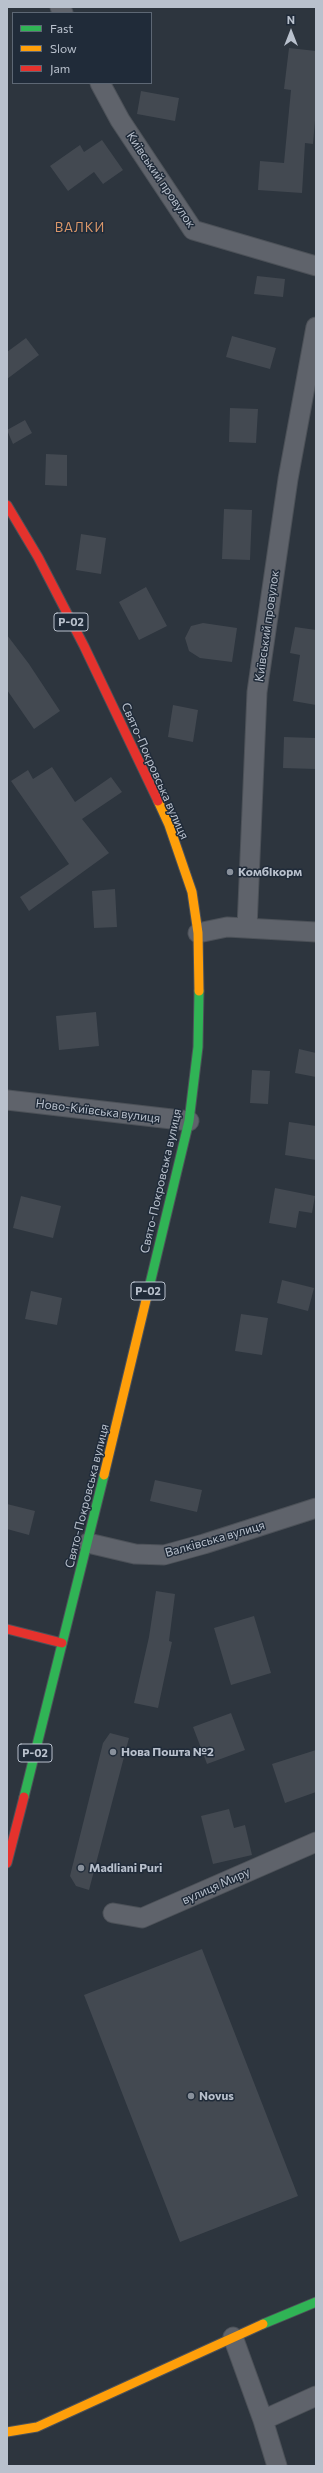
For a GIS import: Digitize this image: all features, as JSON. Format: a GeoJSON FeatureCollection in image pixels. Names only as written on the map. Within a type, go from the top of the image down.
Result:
{"type":"FeatureCollection","features":[{"type":"Feature","properties":{"kind":"main road","name":"Свято-Покровська вулиця"},"geometry":{"type":"LineString","coordinates":[[7,505],[38,557],[84,646],[169,825],[192,892],[198,933],[198,1047],[189,1122],[88,1543],[7,1863]]}},
{"type":"Feature","properties":{"kind":"main road"},"geometry":{"type":"LineString","coordinates":[[7,1629],[62,1643]]}},
{"type":"Feature","properties":{"kind":"main road"},"geometry":{"type":"LineString","coordinates":[[7,2432],[37,2427],[233,2337],[316,2302]]}},
{"type":"Feature","properties":{"kind":"street","name":"Київський провулок"},"geometry":{"type":"LineString","coordinates":[[101,84],[120,120],[193,230],[316,266]]}},
{"type":"Feature","properties":{"kind":"street","name":"Київський провулок"},"geometry":{"type":"LineString","coordinates":[[248,928],[257,692],[288,479],[316,327]]}},
{"type":"Feature","properties":{"kind":"street"},"geometry":{"type":"LineString","coordinates":[[198,933],[227,927],[316,932]]}},
{"type":"Feature","properties":{"kind":"street","name":"Ново-Київська вулиця"},"geometry":{"type":"LineString","coordinates":[[7,1100],[189,1122]]}},
{"type":"Feature","properties":{"kind":"street","name":"Валківська вулиця"},"geometry":{"type":"LineString","coordinates":[[88,1543],[135,1554],[164,1555],[204,1544],[316,1508]]}},
{"type":"Feature","properties":{"kind":"street","name":"вулиця Миру"},"geometry":{"type":"LineString","coordinates":[[113,1913],[142,1918],[316,1842]]}},
{"type":"Feature","properties":{"kind":"street"},"geometry":{"type":"LineString","coordinates":[[233,2337],[264,2420],[277,2466]]}},
{"type":"Feature","properties":{"kind":"street"},"geometry":{"type":"LineString","coordinates":[[264,2420],[316,2396]]}},
{"type":"Feature","properties":{"kind":"building"},"geometry":{"type":"Polygon","coordinates":[[[289,48],[316,51],[316,109],[313,144],[305,143],[302,193],[258,190],[260,161],[284,163],[291,90],[284,89],[289,48]]]}},
{"type":"Feature","properties":{"kind":"building"},"geometry":{"type":"Polygon","coordinates":[[[141,91],[179,98],[175,121],[137,114],[141,91]]]}},
{"type":"Feature","properties":{"kind":"building"},"geometry":{"type":"Polygon","coordinates":[[[102,140],[123,170],[103,184],[94,172],[68,191],[50,166],[80,145],[84,152],[102,140]]]}},
{"type":"Feature","properties":{"kind":"building"},"geometry":{"type":"Polygon","coordinates":[[[257,276],[285,279],[283,297],[254,294],[257,276]]]}},
{"type":"Feature","properties":{"kind":"building"},"geometry":{"type":"Polygon","coordinates":[[[232,336],[276,348],[270,369],[226,357],[232,336]]]}},
{"type":"Feature","properties":{"kind":"building"},"geometry":{"type":"Polygon","coordinates":[[[26,338],[39,355],[7,379],[7,352],[26,338]]]}},
{"type":"Feature","properties":{"kind":"building"},"geometry":{"type":"Polygon","coordinates":[[[230,408],[258,409],[256,443],[229,442],[230,408]]]}},
{"type":"Feature","properties":{"kind":"building"},"geometry":{"type":"Polygon","coordinates":[[[25,420],[32,433],[13,444],[7,430],[25,420]]]}},
{"type":"Feature","properties":{"kind":"building"},"geometry":{"type":"Polygon","coordinates":[[[46,454],[67,455],[67,486],[45,485],[46,454]]]}},
{"type":"Feature","properties":{"kind":"building"},"geometry":{"type":"Polygon","coordinates":[[[224,509],[252,510],[250,560],[222,559],[224,509]]]}},
{"type":"Feature","properties":{"kind":"building"},"geometry":{"type":"Polygon","coordinates":[[[81,534],[106,538],[101,574],[76,570],[81,534]]]}},
{"type":"Feature","properties":{"kind":"building"},"geometry":{"type":"Polygon","coordinates":[[[146,587],[167,626],[139,640],[119,602],[146,587]]]}},
{"type":"Feature","properties":{"kind":"building"},"geometry":{"type":"Polygon","coordinates":[[[203,623],[237,628],[232,662],[200,658],[189,651],[185,638],[191,626],[203,623]]]}},
{"type":"Feature","properties":{"kind":"building"},"geometry":{"type":"Polygon","coordinates":[[[295,627],[316,630],[316,705],[293,701],[300,655],[290,653],[295,627]]]}},
{"type":"Feature","properties":{"kind":"building"},"geometry":{"type":"Polygon","coordinates":[[[7,635],[29,664],[60,711],[34,729],[7,690],[7,635]]]}},
{"type":"Feature","properties":{"kind":"building"},"geometry":{"type":"Polygon","coordinates":[[[173,705],[198,710],[193,742],[168,737],[173,705]]]}},
{"type":"Feature","properties":{"kind":"building"},"geometry":{"type":"Polygon","coordinates":[[[284,737],[316,738],[316,769],[283,768],[284,737]]]}},
{"type":"Feature","properties":{"kind":"building"},"geometry":{"type":"Polygon","coordinates":[[[52,767],[75,802],[111,777],[122,792],[82,819],[109,853],[29,911],[20,897],[69,864],[11,781],[28,770],[33,779],[52,767]]]}},
{"type":"Feature","properties":{"kind":"building"},"geometry":{"type":"Polygon","coordinates":[[[115,889],[117,927],[94,928],[92,891],[115,889]]]}},
{"type":"Feature","properties":{"kind":"building"},"geometry":{"type":"Polygon","coordinates":[[[96,1012],[99,1046],[59,1050],[56,1016],[96,1012]]]}},
{"type":"Feature","properties":{"kind":"building"},"geometry":{"type":"Polygon","coordinates":[[[299,1049],[316,1053],[316,1077],[295,1073],[299,1049]]]}},
{"type":"Feature","properties":{"kind":"building"},"geometry":{"type":"Polygon","coordinates":[[[252,1070],[270,1071],[268,1104],[250,1103],[252,1070]]]}},
{"type":"Feature","properties":{"kind":"building"},"geometry":{"type":"Polygon","coordinates":[[[289,1122],[316,1126],[316,1160],[285,1155],[289,1122]]]}},
{"type":"Feature","properties":{"kind":"building"},"geometry":{"type":"Polygon","coordinates":[[[275,1188],[315,1196],[312,1213],[299,1211],[296,1228],[269,1223],[275,1188]]]}},
{"type":"Feature","properties":{"kind":"building"},"geometry":{"type":"Polygon","coordinates":[[[21,1196],[61,1206],[53,1238],[13,1228],[21,1196]]]}},
{"type":"Feature","properties":{"kind":"building"},"geometry":{"type":"Polygon","coordinates":[[[282,1280],[314,1288],[308,1311],[277,1303],[282,1280]]]}},
{"type":"Feature","properties":{"kind":"building"},"geometry":{"type":"Polygon","coordinates":[[[31,1291],[62,1298],[57,1325],[25,1319],[31,1291]]]}},
{"type":"Feature","properties":{"kind":"building"},"geometry":{"type":"Polygon","coordinates":[[[241,1314],[268,1318],[262,1355],[235,1351],[241,1314]]]}},
{"type":"Feature","properties":{"kind":"building"},"geometry":{"type":"Polygon","coordinates":[[[155,1480],[202,1490],[197,1512],[150,1501],[155,1480]]]}},
{"type":"Feature","properties":{"kind":"building"},"geometry":{"type":"Polygon","coordinates":[[[7,1504],[35,1511],[29,1535],[7,1529],[7,1504]]]}},
{"type":"Feature","properties":{"kind":"building"},"geometry":{"type":"Polygon","coordinates":[[[156,1591],[175,1594],[169,1641],[172,1642],[158,1708],[134,1703],[149,1637],[156,1591]]]}},
{"type":"Feature","properties":{"kind":"building"},"geometry":{"type":"Polygon","coordinates":[[[254,1616],[271,1673],[231,1685],[214,1628],[254,1616]]]}},
{"type":"Feature","properties":{"kind":"building"},"geometry":{"type":"Polygon","coordinates":[[[231,1713],[245,1750],[207,1764],[193,1727],[231,1713]]]}},
{"type":"Feature","properties":{"kind":"building"},"geometry":{"type":"Polygon","coordinates":[[[110,1733],[129,1738],[89,1890],[76,1886],[70,1876],[103,1743],[110,1733]]]}},
{"type":"Feature","properties":{"kind":"building"},"geometry":{"type":"Polygon","coordinates":[[[316,1750],[316,1792],[285,1803],[272,1764],[316,1750]]]}},
{"type":"Feature","properties":{"kind":"building"},"geometry":{"type":"Polygon","coordinates":[[[229,1809],[234,1828],[245,1825],[252,1855],[213,1864],[201,1816],[229,1809]]]}},
{"type":"Feature","properties":{"kind":"building","name":"Novus"},"geometry":{"type":"Polygon","coordinates":[[[202,1949],[298,2196],[180,2242],[84,1995],[202,1949]]]}},
{"type":"Feature","properties":{"kind":"traffic: fast"},"geometry":{"type":"LineString","coordinates":[[147,1296],[189,1121],[198,1047],[199,991]]}},
{"type":"Feature","properties":{"kind":"traffic: fast"},"geometry":{"type":"LineString","coordinates":[[24,1797],[104,1475]]}},
{"type":"Feature","properties":{"kind":"traffic: fast"},"geometry":{"type":"LineString","coordinates":[[263,2324],[316,2302]]}},
{"type":"Feature","properties":{"kind":"traffic: slow"},"geometry":{"type":"LineString","coordinates":[[158,801],[169,825],[192,892],[198,933],[199,991]]}},
{"type":"Feature","properties":{"kind":"traffic: slow"},"geometry":{"type":"LineString","coordinates":[[104,1475],[147,1296]]}},
{"type":"Feature","properties":{"kind":"traffic: slow"},"geometry":{"type":"LineString","coordinates":[[7,2432],[37,2427],[263,2324]]}},
{"type":"Feature","properties":{"kind":"traffic: jam"},"geometry":{"type":"LineString","coordinates":[[7,505],[38,557],[84,646],[158,801]]}},
{"type":"Feature","properties":{"kind":"traffic: jam"},"geometry":{"type":"LineString","coordinates":[[7,1629],[62,1643]]}},
{"type":"Feature","properties":{"kind":"traffic: jam"},"geometry":{"type":"LineString","coordinates":[[7,1863],[24,1797]]}},
{"type":"Feature","properties":{"kind":"place","name":"Комбікорм"},"geometry":{"type":"Point","coordinates":[230,872]}},
{"type":"Feature","properties":{"kind":"place","name":"Нова Пошта №2"},"geometry":{"type":"Point","coordinates":[113,1752]}},
{"type":"Feature","properties":{"kind":"place","name":"Madliani Puri"},"geometry":{"type":"Point","coordinates":[81,1868]}},
{"type":"Feature","properties":{"kind":"place","name":"Novus"},"geometry":{"type":"Point","coordinates":[191,2096]}},
{"type":"Feature","properties":{"kind":"district","name":"ВАЛКИ"},"geometry":{"type":"Point","coordinates":[80,228]}}]}
